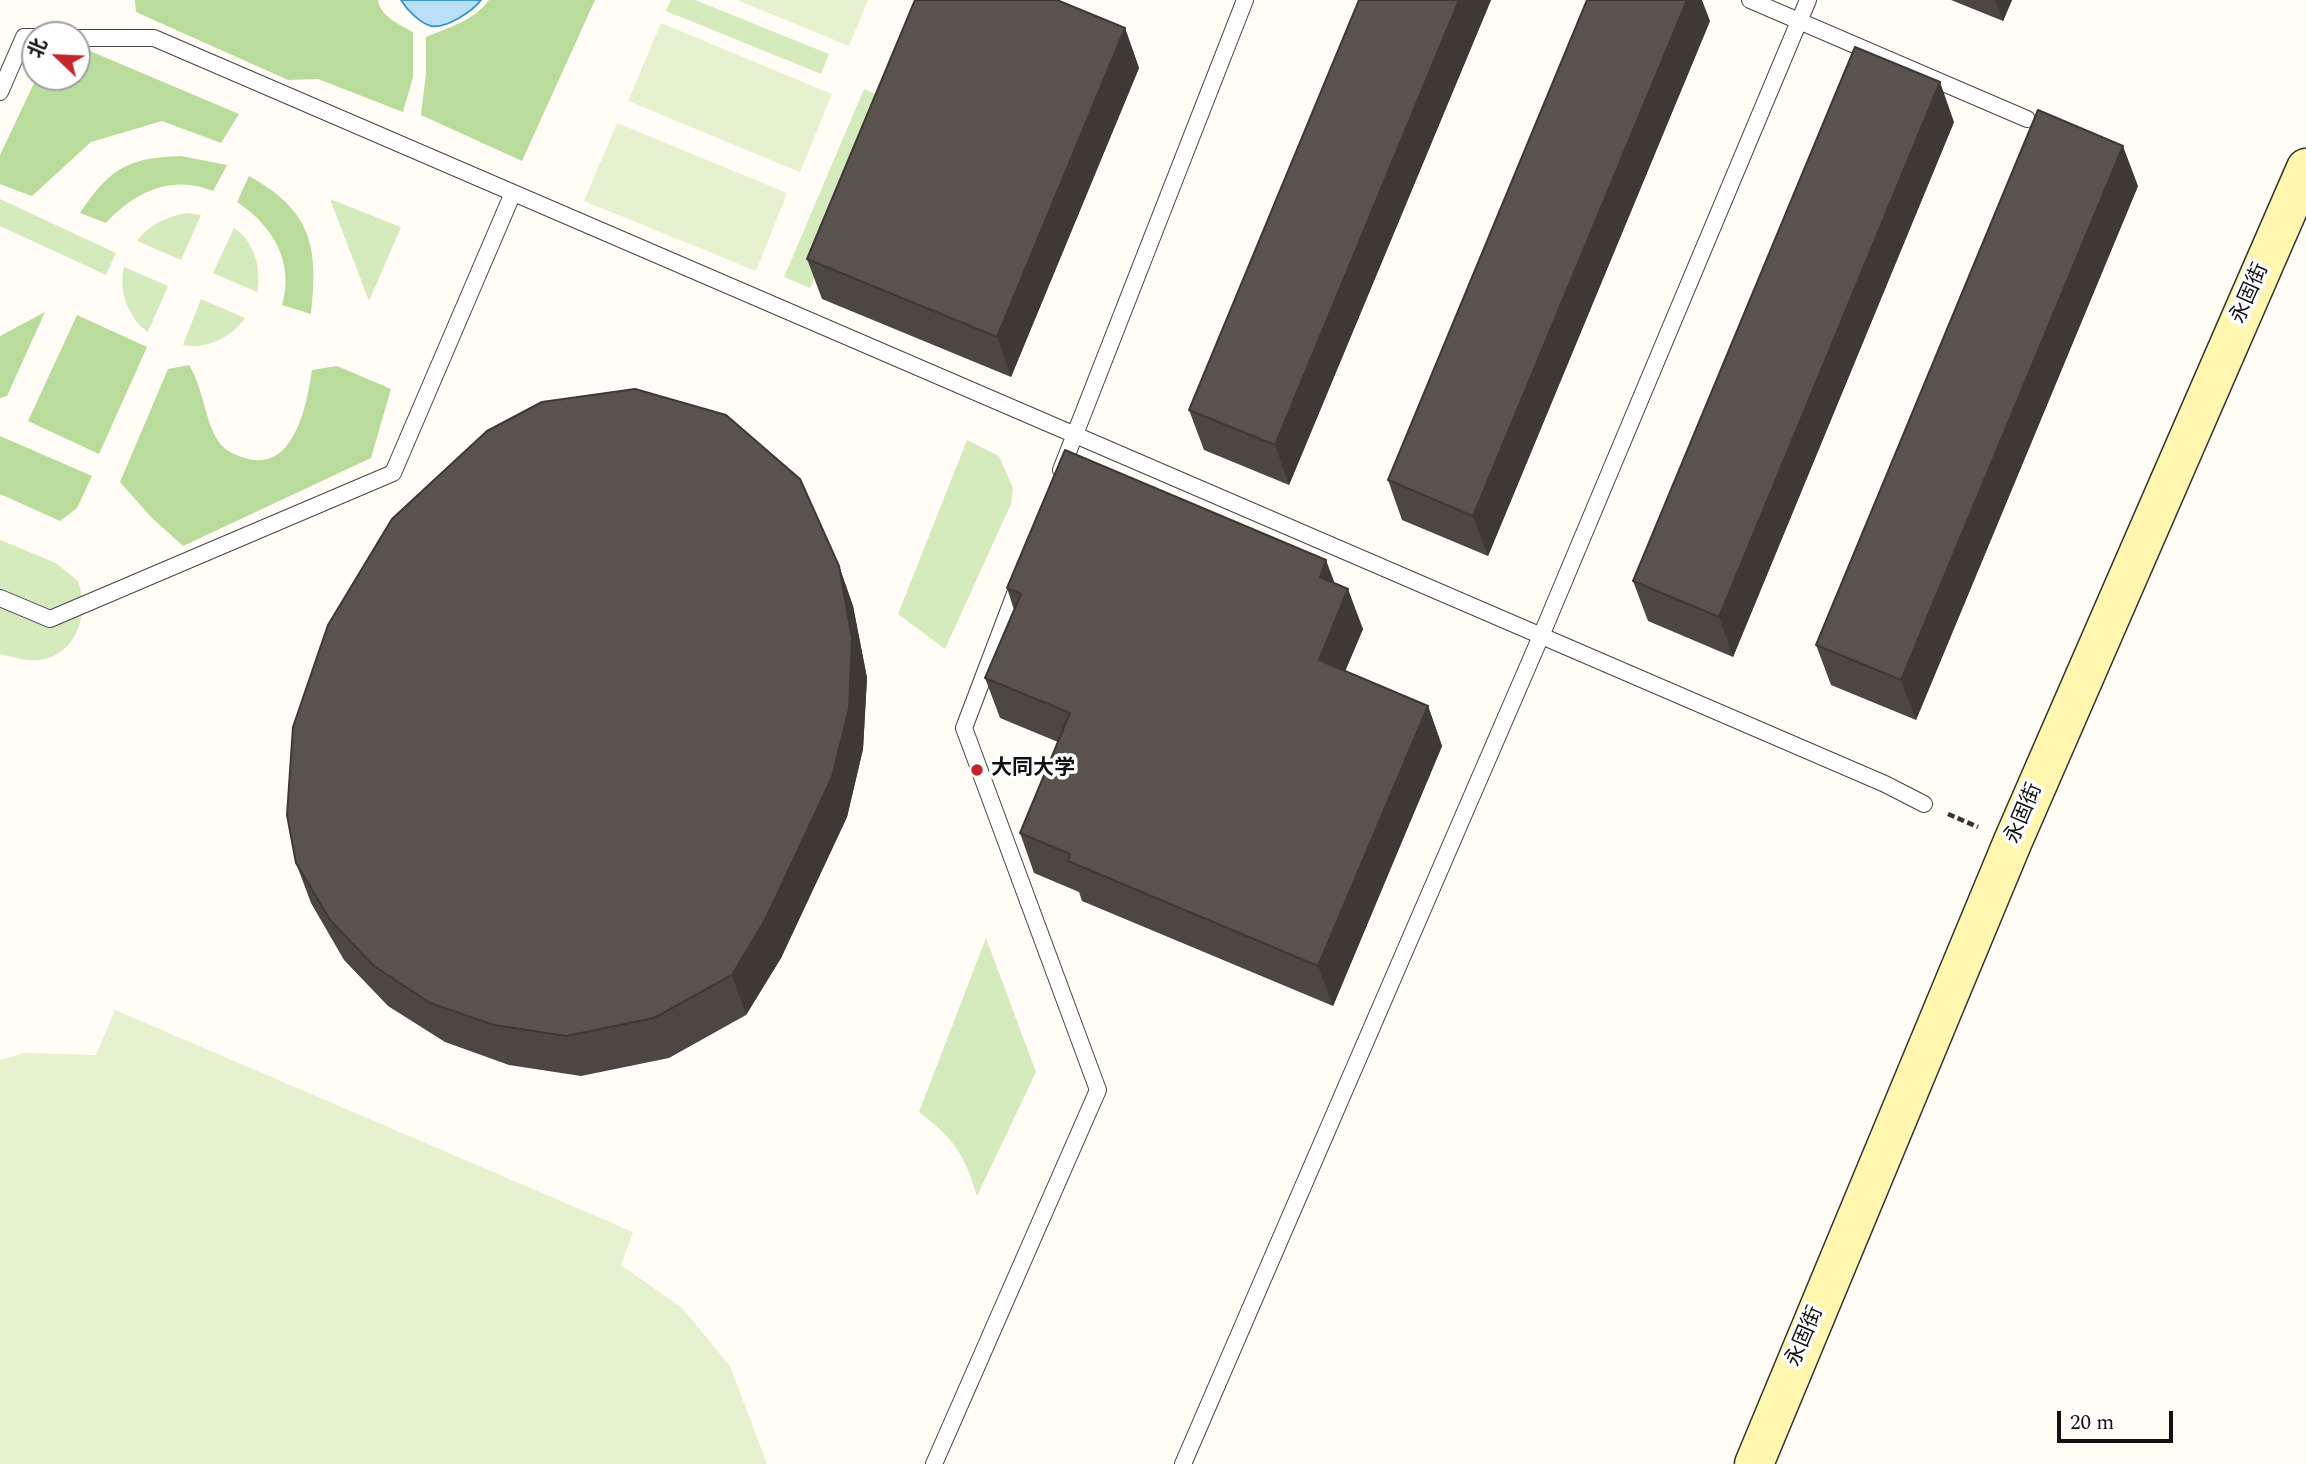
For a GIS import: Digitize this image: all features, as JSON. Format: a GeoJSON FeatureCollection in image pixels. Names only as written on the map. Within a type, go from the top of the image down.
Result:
{"type":"FeatureCollection","features":[{"type":"Feature","properties":{"kind":"main road","name":"永固街"},"geometry":{"type":"LineString","coordinates":[[1754,1464],[2013,841],[2306,168]]}},
{"type":"Feature","properties":{"kind":"lane"},"geometry":{"type":"LineString","coordinates":[[1056,486],[1245,0]]}},
{"type":"Feature","properties":{"kind":"lane"},"geometry":{"type":"LineString","coordinates":[[1750,0],[2027,119]]}},
{"type":"Feature","properties":{"kind":"lane"},"geometry":{"type":"LineString","coordinates":[[1183,1464],[1541,636],[1808,0]]}},
{"type":"Feature","properties":{"kind":"lane"},"geometry":{"type":"LineString","coordinates":[[91,38],[154,38],[1885,784],[1924,804]]}},
{"type":"Feature","properties":{"kind":"lane"},"geometry":{"type":"LineString","coordinates":[[0,92],[21,44]]}},
{"type":"Feature","properties":{"kind":"lane"},"geometry":{"type":"LineString","coordinates":[[0,598],[50,619],[393,473],[513,193]]}},
{"type":"Feature","properties":{"kind":"lane"},"geometry":{"type":"LineString","coordinates":[[934,1464],[1098,1090],[964,728],[1027,562]]}},
{"type":"Feature","properties":{"kind":"path"},"geometry":{"type":"LineString","coordinates":[[1924,804],[2013,841]]}},
{"type":"Feature","properties":{"kind":"green space"},"geometry":{"type":"Polygon","coordinates":[[[135,0],[378,0],[382,11],[413,32],[413,77],[403,112],[318,79],[288,80],[136,12],[135,0]]]}},
{"type":"Feature","properties":{"kind":"green space"},"geometry":{"type":"Polygon","coordinates":[[[489,0],[595,0],[522,161],[421,115],[426,74],[426,37],[469,18],[489,0]]]}},
{"type":"Feature","properties":{"kind":"green space"},"geometry":{"type":"Polygon","coordinates":[[[671,0],[695,0],[829,54],[821,74],[666,11],[671,0]]]}},
{"type":"Feature","properties":{"kind":"green space"},"geometry":{"type":"Polygon","coordinates":[[[737,0],[868,0],[849,46],[737,0]]]}},
{"type":"Feature","properties":{"kind":"green space"},"geometry":{"type":"Polygon","coordinates":[[[661,23],[832,94],[800,172],[628,101],[661,23]]]}},
{"type":"Feature","properties":{"kind":"green space"},"geometry":{"type":"Polygon","coordinates":[[[91,51],[239,114],[221,143],[162,121],[91,142],[32,196],[0,184],[0,155],[30,91],[91,91],[91,51]]]}},
{"type":"Feature","properties":{"kind":"green space"},"geometry":{"type":"Polygon","coordinates":[[[864,89],[890,100],[810,288],[784,277],[864,89]]]}},
{"type":"Feature","properties":{"kind":"green space"},"geometry":{"type":"Polygon","coordinates":[[[617,123],[787,193],[756,271],[584,201],[617,123]]]}},
{"type":"Feature","properties":{"kind":"green space"},"geometry":{"type":"Polygon","coordinates":[[[181,156],[227,165],[213,191],[183,184],[155,189],[129,203],[106,223],[80,213],[101,186],[121,169],[146,160],[181,156]]]}},
{"type":"Feature","properties":{"kind":"green space"},"geometry":{"type":"Polygon","coordinates":[[[249,176],[286,202],[306,232],[313,269],[311,314],[282,305],[285,274],[278,246],[261,222],[237,202],[249,176]]]}},
{"type":"Feature","properties":{"kind":"green space"},"geometry":{"type":"Polygon","coordinates":[[[0,199],[116,253],[106,275],[0,226],[0,199]]]}},
{"type":"Feature","properties":{"kind":"green space"},"geometry":{"type":"Polygon","coordinates":[[[330,199],[401,227],[369,301],[330,199]]]}},
{"type":"Feature","properties":{"kind":"green space"},"geometry":{"type":"Polygon","coordinates":[[[187,213],[201,215],[181,260],[137,241],[159,222],[187,213]]]}},
{"type":"Feature","properties":{"kind":"green space"},"geometry":{"type":"Polygon","coordinates":[[[234,228],[247,240],[255,256],[257,292],[213,273],[234,228]]]}},
{"type":"Feature","properties":{"kind":"green space"},"geometry":{"type":"Polygon","coordinates":[[[124,267],[168,286],[148,332],[135,319],[126,303],[122,285],[124,267]]]}},
{"type":"Feature","properties":{"kind":"green space"},"geometry":{"type":"Polygon","coordinates":[[[201,299],[245,318],[233,331],[209,344],[183,345],[201,299]]]}},
{"type":"Feature","properties":{"kind":"green space"},"geometry":{"type":"Polygon","coordinates":[[[45,312],[7,396],[0,398],[0,336],[45,312]]]}},
{"type":"Feature","properties":{"kind":"green space"},"geometry":{"type":"Polygon","coordinates":[[[77,315],[147,347],[99,454],[28,421],[77,315]]]}},
{"type":"Feature","properties":{"kind":"green space"},"geometry":{"type":"Polygon","coordinates":[[[189,365],[221,445],[238,456],[249,459],[265,460],[278,454],[288,444],[302,416],[312,370],[337,366],[391,389],[371,458],[183,546],[151,517],[120,482],[168,369],[189,365]]]}},
{"type":"Feature","properties":{"kind":"green space"},"geometry":{"type":"Polygon","coordinates":[[[0,436],[92,476],[77,508],[60,521],[0,494],[0,436]]]}},
{"type":"Feature","properties":{"kind":"green space"},"geometry":{"type":"Polygon","coordinates":[[[967,440],[999,456],[1013,488],[1011,504],[945,649],[898,614],[967,440]]]}},
{"type":"Feature","properties":{"kind":"green space"},"geometry":{"type":"Polygon","coordinates":[[[0,540],[56,563],[78,581],[82,605],[78,628],[66,647],[57,654],[34,660],[0,654],[0,540]]]}},
{"type":"Feature","properties":{"kind":"green space"},"geometry":{"type":"Polygon","coordinates":[[[986,938],[1036,1072],[977,1196],[956,1148],[941,1130],[919,1112],[986,938]]]}},
{"type":"Feature","properties":{"kind":"green space"},"geometry":{"type":"Polygon","coordinates":[[[115,1010],[633,1232],[621,1265],[682,1308],[730,1366],[767,1464],[0,1464],[0,1060],[24,1053],[96,1055],[115,1010]]]}},
{"type":"Feature","properties":{"kind":"water"},"geometry":{"type":"Polygon","coordinates":[[[401,0],[481,0],[459,18],[444,25],[431,26],[418,19],[401,0]]]}},
{"type":"Feature","properties":{"kind":"building"},"geometry":{"type":"Polygon","coordinates":[[[915,0],[1057,0],[1125,28],[997,337],[807,259],[915,0]]]}},
{"type":"Feature","properties":{"kind":"building"},"geometry":{"type":"Polygon","coordinates":[[[1359,0],[1459,0],[1275,445],[1189,410],[1359,0]]]}},
{"type":"Feature","properties":{"kind":"building"},"geometry":{"type":"Polygon","coordinates":[[[1587,0],[1687,0],[1473,516],[1388,480],[1587,0]]]}},
{"type":"Feature","properties":{"kind":"building"},"geometry":{"type":"Polygon","coordinates":[[[1855,47],[1940,82],[1719,617],[1633,581],[1855,47]]]}},
{"type":"Feature","properties":{"kind":"building"},"geometry":{"type":"Polygon","coordinates":[[[2038,110],[2123,146],[1901,680],[1816,645],[2038,110]]]}},
{"type":"Feature","properties":{"kind":"building"},"geometry":{"type":"Polygon","coordinates":[[[635,389],[726,415],[800,479],[839,566],[852,638],[849,709],[832,777],[766,918],[732,975],[654,1018],[566,1036],[494,1025],[430,1003],[374,966],[330,920],[296,863],[287,815],[293,727],[328,625],[392,519],[487,431],[542,402],[635,389]]]}},
{"type":"Feature","properties":{"kind":"building"},"geometry":{"type":"Polygon","coordinates":[[[1065,450],[1326,560],[1320,577],[1348,589],[1319,660],[1428,706],[1318,966],[1068,861],[1070,854],[1020,833],[1070,713],[985,678],[1021,594],[1007,588],[1065,450]]]}},
{"type":"Feature","properties":{"kind":"place","name":"大同大学"},"geometry":{"type":"Point","coordinates":[977,770]}}]}
